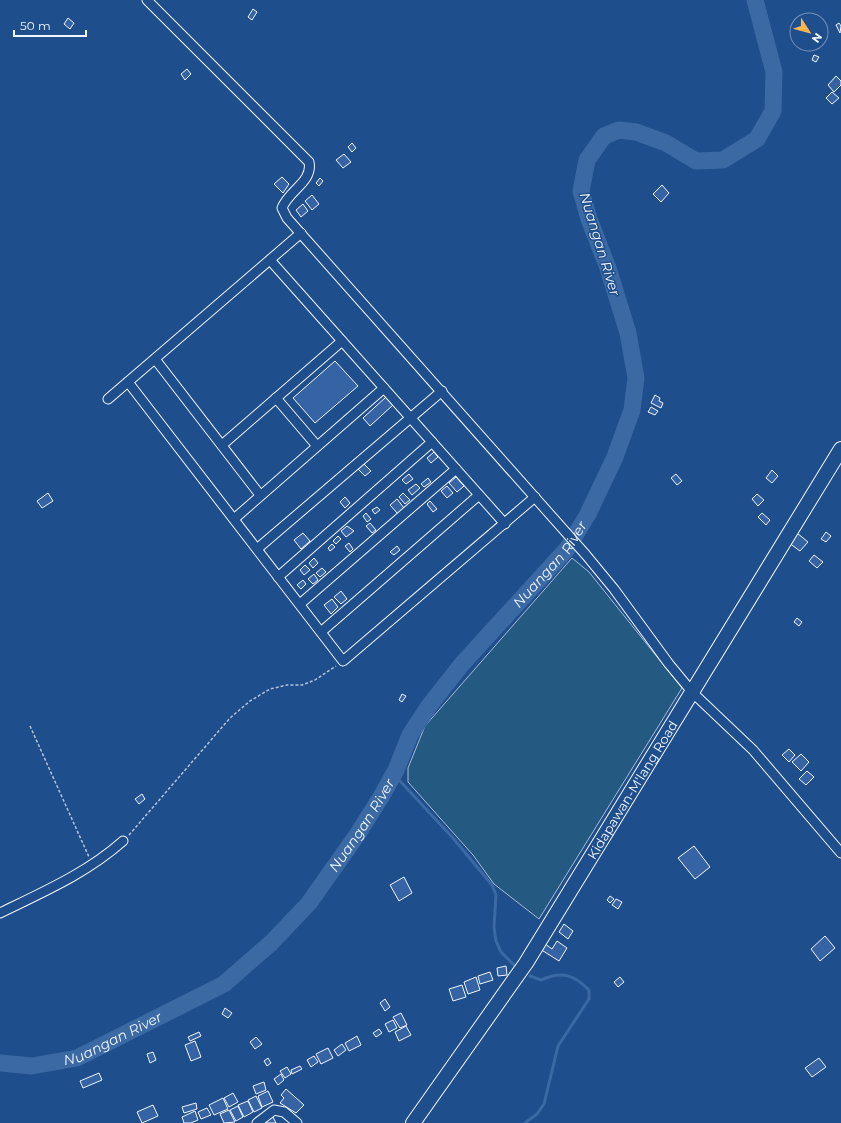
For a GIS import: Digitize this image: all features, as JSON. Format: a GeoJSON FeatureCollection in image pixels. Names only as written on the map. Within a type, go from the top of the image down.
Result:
{"type":"FeatureCollection","features":[{"type":"Feature","properties":{"kind":"main road","name":"Kidapawan-M'lang Road"},"geometry":{"type":"LineString","coordinates":[[413,1123],[526,963],[693,693],[841,449]]}},
{"type":"Feature","properties":{"kind":"street"},"geometry":{"type":"LineString","coordinates":[[147,0],[308,162],[310,169],[308,176],[285,202],[282,208],[287,218],[586,555],[614,589],[669,664],[693,693],[753,750],[841,853]]}},
{"type":"Feature","properties":{"kind":"street"},"geometry":{"type":"LineString","coordinates":[[108,399],[301,233]]}},
{"type":"Feature","properties":{"kind":"street"},"geometry":{"type":"LineString","coordinates":[[270,260],[504,524]]}},
{"type":"Feature","properties":{"kind":"street"},"geometry":{"type":"LineString","coordinates":[[222,445],[342,341]]}},
{"type":"Feature","properties":{"kind":"street"},"geometry":{"type":"LineString","coordinates":[[155,359],[260,495]]}},
{"type":"Feature","properties":{"kind":"street"},"geometry":{"type":"LineString","coordinates":[[128,382],[343,661],[535,498]]}},
{"type":"Feature","properties":{"kind":"street"},"geometry":{"type":"LineString","coordinates":[[234,519],[384,388]]}},
{"type":"Feature","properties":{"kind":"street"},"geometry":{"type":"LineString","coordinates":[[257,549],[442,391]]}},
{"type":"Feature","properties":{"kind":"street"},"geometry":{"type":"LineString","coordinates":[[276,398],[316,446]]}},
{"type":"Feature","properties":{"kind":"street"},"geometry":{"type":"LineString","coordinates":[[278,577],[432,442]]}},
{"type":"Feature","properties":{"kind":"street"},"geometry":{"type":"LineString","coordinates":[[300,604],[456,469]]}},
{"type":"Feature","properties":{"kind":"street"},"geometry":{"type":"LineString","coordinates":[[321,632],[479,495]]}},
{"type":"Feature","properties":{"kind":"street"},"geometry":{"type":"LineString","coordinates":[[0,913],[93,866],[124,841]]}},
{"type":"Feature","properties":{"kind":"street"},"geometry":{"type":"LineString","coordinates":[[257,1123],[274,1110],[284,1112],[297,1123]]}},
{"type":"Feature","properties":{"kind":"path"},"geometry":{"type":"LineString","coordinates":[[124,841],[143,822],[230,718],[250,701],[270,689],[287,685],[302,685],[315,680],[343,661]]}},
{"type":"Feature","properties":{"kind":"path"},"geometry":{"type":"LineString","coordinates":[[30,726],[93,866]]}},
{"type":"Feature","properties":{"kind":"shaded area"},"geometry":{"type":"Polygon","coordinates":[[[572,558],[589,572],[682,688],[539,919],[494,884],[473,855],[408,782],[408,768],[425,726],[572,558]]]}},
{"type":"Feature","properties":{"kind":"building"},"geometry":{"type":"Polygon","coordinates":[[[253,9],[257,12],[252,20],[248,17],[253,9]]]}},
{"type":"Feature","properties":{"kind":"building"},"geometry":{"type":"Polygon","coordinates":[[[68,18],[74,23],[70,29],[64,24],[68,18]]]}},
{"type":"Feature","properties":{"kind":"building"},"geometry":{"type":"Polygon","coordinates":[[[839,23],[841,26],[840,33],[836,25],[839,23]]]}},
{"type":"Feature","properties":{"kind":"building"},"geometry":{"type":"Polygon","coordinates":[[[814,55],[819,57],[816,62],[812,60],[814,55]]]}},
{"type":"Feature","properties":{"kind":"building"},"geometry":{"type":"Polygon","coordinates":[[[187,69],[191,74],[185,80],[181,74],[187,69]]]}},
{"type":"Feature","properties":{"kind":"building"},"geometry":{"type":"Polygon","coordinates":[[[836,76],[841,81],[841,85],[834,92],[828,85],[836,76]]]}},
{"type":"Feature","properties":{"kind":"building"},"geometry":{"type":"Polygon","coordinates":[[[832,92],[839,98],[832,104],[826,98],[832,92]]]}},
{"type":"Feature","properties":{"kind":"building"},"geometry":{"type":"Polygon","coordinates":[[[352,143],[356,148],[352,152],[348,147],[352,143]]]}},
{"type":"Feature","properties":{"kind":"building"},"geometry":{"type":"Polygon","coordinates":[[[344,154],[351,162],[343,168],[336,160],[344,154]]]}},
{"type":"Feature","properties":{"kind":"building"},"geometry":{"type":"Polygon","coordinates":[[[282,177],[289,184],[283,193],[274,184],[282,177]]]}},
{"type":"Feature","properties":{"kind":"building"},"geometry":{"type":"Polygon","coordinates":[[[320,178],[323,181],[319,186],[316,183],[320,178]]]}},
{"type":"Feature","properties":{"kind":"building"},"geometry":{"type":"Polygon","coordinates":[[[662,185],[669,193],[661,202],[653,194],[662,185]]]}},
{"type":"Feature","properties":{"kind":"building"},"geometry":{"type":"Polygon","coordinates":[[[312,195],[319,204],[312,210],[305,201],[312,195]]]}},
{"type":"Feature","properties":{"kind":"building"},"geometry":{"type":"Polygon","coordinates":[[[303,204],[308,211],[301,217],[296,210],[303,204]]]}},
{"type":"Feature","properties":{"kind":"building"},"geometry":{"type":"Polygon","coordinates":[[[335,361],[358,386],[315,423],[293,398],[335,361]]]}},
{"type":"Feature","properties":{"kind":"building"},"geometry":{"type":"Polygon","coordinates":[[[655,395],[660,398],[659,401],[663,403],[661,408],[651,403],[655,395]]]}},
{"type":"Feature","properties":{"kind":"building"},"geometry":{"type":"Polygon","coordinates":[[[386,397],[393,405],[370,426],[363,418],[386,397]]]}},
{"type":"Feature","properties":{"kind":"building"},"geometry":{"type":"Polygon","coordinates":[[[651,407],[658,411],[655,415],[648,412],[651,407]]]}},
{"type":"Feature","properties":{"kind":"building"},"geometry":{"type":"Polygon","coordinates":[[[434,452],[438,457],[431,463],[427,458],[434,452]]]}},
{"type":"Feature","properties":{"kind":"building"},"geometry":{"type":"Polygon","coordinates":[[[364,464],[371,471],[365,476],[358,469],[364,464]]]}},
{"type":"Feature","properties":{"kind":"building"},"geometry":{"type":"Polygon","coordinates":[[[772,470],[778,476],[772,483],[766,478],[772,470]]]}},
{"type":"Feature","properties":{"kind":"building"},"geometry":{"type":"Polygon","coordinates":[[[409,474],[413,479],[406,484],[402,480],[409,474]]]}},
{"type":"Feature","properties":{"kind":"building"},"geometry":{"type":"Polygon","coordinates":[[[676,474],[682,481],[677,485],[671,478],[676,474]]]}},
{"type":"Feature","properties":{"kind":"building"},"geometry":{"type":"Polygon","coordinates":[[[456,477],[464,486],[457,492],[449,483],[456,477]]]}},
{"type":"Feature","properties":{"kind":"building"},"geometry":{"type":"Polygon","coordinates":[[[428,478],[431,482],[424,487],[421,484],[428,478]]]}},
{"type":"Feature","properties":{"kind":"building"},"geometry":{"type":"Polygon","coordinates":[[[416,484],[420,488],[412,495],[408,490],[416,484]]]}},
{"type":"Feature","properties":{"kind":"building"},"geometry":{"type":"Polygon","coordinates":[[[447,486],[453,493],[447,498],[441,491],[447,486]]]}},
{"type":"Feature","properties":{"kind":"building"},"geometry":{"type":"Polygon","coordinates":[[[48,493],[53,501],[42,508],[37,501],[48,493]]]}},
{"type":"Feature","properties":{"kind":"building"},"geometry":{"type":"Polygon","coordinates":[[[403,493],[410,500],[405,504],[399,497],[403,493]]]}},
{"type":"Feature","properties":{"kind":"building"},"geometry":{"type":"Polygon","coordinates":[[[757,494],[764,500],[758,506],[752,499],[757,494]]]}},
{"type":"Feature","properties":{"kind":"building"},"geometry":{"type":"Polygon","coordinates":[[[345,497],[350,503],[345,508],[340,502],[345,497]]]}},
{"type":"Feature","properties":{"kind":"building"},"geometry":{"type":"Polygon","coordinates":[[[397,499],[404,508],[398,514],[390,505],[397,499]]]}},
{"type":"Feature","properties":{"kind":"building"},"geometry":{"type":"Polygon","coordinates":[[[430,501],[437,509],[433,512],[427,504],[430,501]]]}},
{"type":"Feature","properties":{"kind":"building"},"geometry":{"type":"Polygon","coordinates":[[[377,507],[380,510],[375,514],[372,510],[377,507]]]}},
{"type":"Feature","properties":{"kind":"building"},"geometry":{"type":"Polygon","coordinates":[[[366,513],[371,519],[367,522],[363,516],[366,513]]]}},
{"type":"Feature","properties":{"kind":"building"},"geometry":{"type":"Polygon","coordinates":[[[762,513],[770,520],[766,525],[758,517],[762,513]]]}},
{"type":"Feature","properties":{"kind":"building"},"geometry":{"type":"Polygon","coordinates":[[[370,523],[376,530],[372,533],[366,526],[370,523]]]}},
{"type":"Feature","properties":{"kind":"building"},"geometry":{"type":"Polygon","coordinates":[[[347,526],[354,531],[346,537],[341,531],[347,526]]]}},
{"type":"Feature","properties":{"kind":"building"},"geometry":{"type":"Polygon","coordinates":[[[826,532],[831,536],[826,542],[821,539],[826,532]]]}},
{"type":"Feature","properties":{"kind":"building"},"geometry":{"type":"Polygon","coordinates":[[[303,533],[310,541],[301,549],[294,540],[303,533]]]}},
{"type":"Feature","properties":{"kind":"building"},"geometry":{"type":"Polygon","coordinates":[[[797,533],[808,542],[800,551],[789,543],[797,533]]]}},
{"type":"Feature","properties":{"kind":"building"},"geometry":{"type":"Polygon","coordinates":[[[338,536],[341,539],[336,544],[333,541],[338,536]]]}},
{"type":"Feature","properties":{"kind":"building"},"geometry":{"type":"Polygon","coordinates":[[[349,543],[353,549],[350,552],[345,546],[349,543]]]}},
{"type":"Feature","properties":{"kind":"building"},"geometry":{"type":"Polygon","coordinates":[[[332,544],[335,547],[330,551],[328,548],[332,544]]]}},
{"type":"Feature","properties":{"kind":"building"},"geometry":{"type":"Polygon","coordinates":[[[397,546],[400,550],[394,555],[390,552],[397,546]]]}},
{"type":"Feature","properties":{"kind":"building"},"geometry":{"type":"Polygon","coordinates":[[[814,555],[823,562],[817,568],[809,561],[814,555]]]}},
{"type":"Feature","properties":{"kind":"building"},"geometry":{"type":"Polygon","coordinates":[[[314,558],[318,563],[313,568],[309,563],[314,558]]]}},
{"type":"Feature","properties":{"kind":"building"},"geometry":{"type":"Polygon","coordinates":[[[305,565],[310,570],[304,575],[300,570],[305,565]]]}},
{"type":"Feature","properties":{"kind":"building"},"geometry":{"type":"Polygon","coordinates":[[[322,568],[326,572],[320,577],[316,573],[322,568]]]}},
{"type":"Feature","properties":{"kind":"building"},"geometry":{"type":"Polygon","coordinates":[[[314,574],[318,580],[313,584],[308,579],[314,574]]]}},
{"type":"Feature","properties":{"kind":"building"},"geometry":{"type":"Polygon","coordinates":[[[303,580],[306,584],[301,589],[297,585],[303,580]]]}},
{"type":"Feature","properties":{"kind":"building"},"geometry":{"type":"Polygon","coordinates":[[[341,591],[347,599],[341,604],[334,597],[341,591]]]}},
{"type":"Feature","properties":{"kind":"building"},"geometry":{"type":"Polygon","coordinates":[[[332,599],[338,607],[331,614],[324,605],[332,599]]]}},
{"type":"Feature","properties":{"kind":"building"},"geometry":{"type":"Polygon","coordinates":[[[797,618],[802,622],[799,626],[794,622],[797,618]]]}},
{"type":"Feature","properties":{"kind":"building"},"geometry":{"type":"Polygon","coordinates":[[[402,694],[406,696],[402,702],[399,700],[402,694]]]}},
{"type":"Feature","properties":{"kind":"building"},"geometry":{"type":"Polygon","coordinates":[[[789,749],[795,755],[789,762],[782,755],[789,749]]]}},
{"type":"Feature","properties":{"kind":"building"},"geometry":{"type":"Polygon","coordinates":[[[801,754],[809,762],[801,771],[792,762],[801,754]]]}},
{"type":"Feature","properties":{"kind":"building"},"geometry":{"type":"Polygon","coordinates":[[[807,771],[814,777],[806,785],[799,779],[807,771]]]}},
{"type":"Feature","properties":{"kind":"building"},"geometry":{"type":"Polygon","coordinates":[[[142,794],[145,799],[139,804],[135,799],[142,794]]]}},
{"type":"Feature","properties":{"kind":"building"},"geometry":{"type":"Polygon","coordinates":[[[694,846],[710,867],[695,879],[678,858],[694,846]]]}},
{"type":"Feature","properties":{"kind":"building"},"geometry":{"type":"Polygon","coordinates":[[[404,877],[412,893],[399,901],[390,885],[404,877]]]}},
{"type":"Feature","properties":{"kind":"building"},"geometry":{"type":"Polygon","coordinates":[[[610,896],[614,899],[610,903],[607,900],[610,896]]]}},
{"type":"Feature","properties":{"kind":"building"},"geometry":{"type":"Polygon","coordinates":[[[616,899],[622,902],[618,909],[612,905],[616,899]]]}},
{"type":"Feature","properties":{"kind":"building"},"geometry":{"type":"Polygon","coordinates":[[[564,924],[573,931],[568,939],[559,932],[564,924]]]}},
{"type":"Feature","properties":{"kind":"building"},"geometry":{"type":"Polygon","coordinates":[[[825,936],[835,948],[820,961],[811,949],[825,936]]]}},
{"type":"Feature","properties":{"kind":"building"},"geometry":{"type":"Polygon","coordinates":[[[557,941],[567,948],[559,961],[540,949],[544,943],[552,949],[557,941]]]}},
{"type":"Feature","properties":{"kind":"building"},"geometry":{"type":"Polygon","coordinates":[[[506,966],[507,975],[498,976],[497,968],[506,966]]]}},
{"type":"Feature","properties":{"kind":"building"},"geometry":{"type":"Polygon","coordinates":[[[490,972],[493,980],[480,984],[478,976],[490,972]]]}},
{"type":"Feature","properties":{"kind":"building"},"geometry":{"type":"Polygon","coordinates":[[[476,977],[480,990],[468,994],[464,982],[476,977]]]}},
{"type":"Feature","properties":{"kind":"building"},"geometry":{"type":"Polygon","coordinates":[[[620,977],[624,982],[618,987],[614,982],[620,977]]]}},
{"type":"Feature","properties":{"kind":"building"},"geometry":{"type":"Polygon","coordinates":[[[462,985],[466,997],[453,1001],[449,989],[462,985]]]}},
{"type":"Feature","properties":{"kind":"building"},"geometry":{"type":"Polygon","coordinates":[[[385,999],[390,1007],[385,1011],[380,1003],[385,999]]]}},
{"type":"Feature","properties":{"kind":"building"},"geometry":{"type":"Polygon","coordinates":[[[225,1008],[232,1013],[228,1018],[222,1014],[225,1008]]]}},
{"type":"Feature","properties":{"kind":"building"},"geometry":{"type":"Polygon","coordinates":[[[401,1013],[407,1025],[400,1028],[393,1017],[401,1013]]]}},
{"type":"Feature","properties":{"kind":"building"},"geometry":{"type":"Polygon","coordinates":[[[393,1020],[397,1028],[389,1032],[385,1024],[393,1020]]]}},
{"type":"Feature","properties":{"kind":"building"},"geometry":{"type":"Polygon","coordinates":[[[406,1026],[411,1035],[399,1041],[395,1032],[406,1026]]]}},
{"type":"Feature","properties":{"kind":"building"},"geometry":{"type":"Polygon","coordinates":[[[379,1029],[382,1033],[376,1037],[373,1033],[379,1029]]]}},
{"type":"Feature","properties":{"kind":"building"},"geometry":{"type":"Polygon","coordinates":[[[199,1032],[201,1036],[190,1041],[188,1037],[199,1032]]]}},
{"type":"Feature","properties":{"kind":"building"},"geometry":{"type":"Polygon","coordinates":[[[357,1036],[361,1045],[349,1051],[345,1043],[357,1036]]]}},
{"type":"Feature","properties":{"kind":"building"},"geometry":{"type":"Polygon","coordinates":[[[256,1037],[262,1044],[255,1049],[250,1042],[256,1037]]]}},
{"type":"Feature","properties":{"kind":"building"},"geometry":{"type":"Polygon","coordinates":[[[195,1041],[201,1057],[191,1061],[185,1045],[195,1041]]]}},
{"type":"Feature","properties":{"kind":"building"},"geometry":{"type":"Polygon","coordinates":[[[342,1044],[346,1050],[338,1056],[334,1050],[342,1044]]]}},
{"type":"Feature","properties":{"kind":"building"},"geometry":{"type":"Polygon","coordinates":[[[328,1048],[333,1058],[321,1064],[316,1054],[328,1048]]]}},
{"type":"Feature","properties":{"kind":"building"},"geometry":{"type":"Polygon","coordinates":[[[153,1052],[156,1060],[150,1063],[147,1054],[153,1052]]]}},
{"type":"Feature","properties":{"kind":"building"},"geometry":{"type":"Polygon","coordinates":[[[314,1056],[318,1062],[311,1067],[307,1060],[314,1056]]]}},
{"type":"Feature","properties":{"kind":"building"},"geometry":{"type":"Polygon","coordinates":[[[268,1058],[271,1063],[267,1066],[264,1061],[268,1058]]]}},
{"type":"Feature","properties":{"kind":"building"},"geometry":{"type":"Polygon","coordinates":[[[819,1058],[826,1067],[812,1077],[805,1068],[819,1058]]]}},
{"type":"Feature","properties":{"kind":"building"},"geometry":{"type":"Polygon","coordinates":[[[300,1066],[302,1069],[292,1074],[291,1070],[300,1066]]]}},
{"type":"Feature","properties":{"kind":"building"},"geometry":{"type":"Polygon","coordinates":[[[287,1067],[291,1074],[285,1078],[280,1071],[287,1067]]]}},
{"type":"Feature","properties":{"kind":"building"},"geometry":{"type":"Polygon","coordinates":[[[99,1073],[102,1080],[83,1088],[80,1081],[99,1073]]]}},
{"type":"Feature","properties":{"kind":"building"},"geometry":{"type":"Polygon","coordinates":[[[281,1074],[284,1080],[278,1085],[274,1079],[281,1074]]]}},
{"type":"Feature","properties":{"kind":"building"},"geometry":{"type":"Polygon","coordinates":[[[264,1082],[266,1090],[256,1094],[253,1086],[264,1082]]]}},
{"type":"Feature","properties":{"kind":"building"},"geometry":{"type":"Polygon","coordinates":[[[286,1089],[304,1105],[296,1113],[280,1103],[284,1098],[281,1095],[286,1089]]]}},
{"type":"Feature","properties":{"kind":"building"},"geometry":{"type":"Polygon","coordinates":[[[268,1091],[273,1102],[262,1107],[258,1096],[268,1091]]]}},
{"type":"Feature","properties":{"kind":"building"},"geometry":{"type":"Polygon","coordinates":[[[233,1093],[238,1102],[229,1107],[224,1098],[233,1093]]]}},
{"type":"Feature","properties":{"kind":"building"},"geometry":{"type":"Polygon","coordinates":[[[256,1096],[262,1108],[254,1112],[248,1100],[256,1096]]]}},
{"type":"Feature","properties":{"kind":"building"},"geometry":{"type":"Polygon","coordinates":[[[223,1098],[228,1109],[214,1115],[209,1105],[223,1098]]]}},
{"type":"Feature","properties":{"kind":"building"},"geometry":{"type":"Polygon","coordinates":[[[248,1101],[253,1112],[244,1117],[238,1105],[248,1101]]]}},
{"type":"Feature","properties":{"kind":"building"},"geometry":{"type":"Polygon","coordinates":[[[196,1103],[197,1109],[184,1113],[182,1107],[196,1103]]]}},
{"type":"Feature","properties":{"kind":"building"},"geometry":{"type":"Polygon","coordinates":[[[153,1105],[158,1116],[142,1123],[137,1112],[153,1105]]]}},
{"type":"Feature","properties":{"kind":"building"},"geometry":{"type":"Polygon","coordinates":[[[238,1106],[243,1117],[236,1121],[230,1110],[238,1106]]]}},
{"type":"Feature","properties":{"kind":"building"},"geometry":{"type":"Polygon","coordinates":[[[207,1108],[211,1115],[201,1119],[198,1112],[207,1108]]]}},
{"type":"Feature","properties":{"kind":"building"},"geometry":{"type":"Polygon","coordinates":[[[229,1110],[235,1122],[224,1123],[220,1114],[229,1110]]]}},
{"type":"Feature","properties":{"kind":"building"},"geometry":{"type":"Polygon","coordinates":[[[195,1111],[198,1120],[191,1123],[184,1123],[182,1117],[195,1111]]]}},
{"type":"Feature","properties":{"kind":"building"},"geometry":{"type":"Polygon","coordinates":[[[272,1115],[276,1123],[262,1123],[272,1115]]]}},
{"type":"Feature","properties":{"kind":"waterway","name":"Nuangan River"},"geometry":{"type":"LineString","coordinates":[[0,1063],[32,1066],[77,1058],[224,984],[271,943],[309,903],[357,835],[396,770],[410,735],[429,706],[462,664],[567,549],[588,514],[615,457],[632,410],[636,378],[628,333],[608,268],[589,219],[581,191],[587,160],[604,136],[619,130],[636,132],[666,143],[696,161],[723,160],[757,139],[773,111],[774,72],[755,0]]}},
{"type":"Feature","properties":{"kind":"waterway"},"geometry":{"type":"LineString","coordinates":[[396,770],[399,780],[453,838],[492,885],[496,895],[494,927],[496,941],[501,952],[514,965]]}},
{"type":"Feature","properties":{"kind":"waterway"},"geometry":{"type":"LineString","coordinates":[[525,1123],[537,1114],[544,1104],[558,1046],[589,999],[589,990],[578,980],[572,977],[561,975],[548,977],[541,980],[530,976]]}}]}
